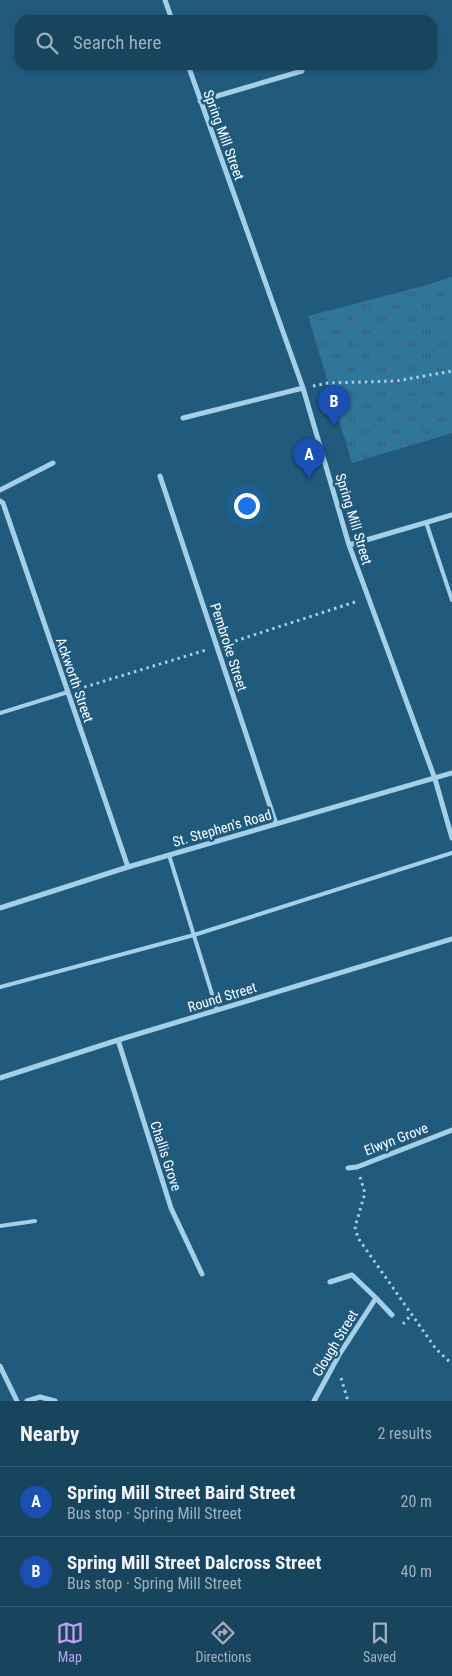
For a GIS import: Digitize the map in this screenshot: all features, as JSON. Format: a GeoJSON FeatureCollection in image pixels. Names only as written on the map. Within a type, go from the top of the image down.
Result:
{"type":"FeatureCollection","features":[{"type":"Feature","properties":{"kind":"street"},"geometry":{"type":"LineString","coordinates":[[165,0],[170,15]]}},
{"type":"Feature","properties":{"kind":"street","name":"Spring Mill Street"},"geometry":{"type":"LineString","coordinates":[[190,70],[303,388],[349,545],[435,778],[452,838]]}},
{"type":"Feature","properties":{"kind":"street"},"geometry":{"type":"LineString","coordinates":[[200,101],[302,71]]}},
{"type":"Feature","properties":{"kind":"street"},"geometry":{"type":"LineString","coordinates":[[183,418],[303,388]]}},
{"type":"Feature","properties":{"kind":"street"},"geometry":{"type":"LineString","coordinates":[[0,490],[53,463]]}},
{"type":"Feature","properties":{"kind":"street","name":"Pembroke Street"},"geometry":{"type":"LineString","coordinates":[[160,476],[276,824]]}},
{"type":"Feature","properties":{"kind":"street","name":"Ackworth Street"},"geometry":{"type":"LineString","coordinates":[[0,501],[3,503],[128,867]]}},
{"type":"Feature","properties":{"kind":"street"},"geometry":{"type":"LineString","coordinates":[[349,545],[452,515]]}},
{"type":"Feature","properties":{"kind":"street","name":"St. Stephen's Road"},"geometry":{"type":"LineString","coordinates":[[0,908],[128,867],[452,773]]}},
{"type":"Feature","properties":{"kind":"street","name":"Round Street"},"geometry":{"type":"LineString","coordinates":[[0,1078],[118,1040],[452,939]]}},
{"type":"Feature","properties":{"kind":"street","name":"Challis Grove"},"geometry":{"type":"LineString","coordinates":[[118,1040],[171,1208],[202,1274]]}},
{"type":"Feature","properties":{"kind":"street","name":"Elwyn Grove"},"geometry":{"type":"LineString","coordinates":[[348,1168],[357,1167],[452,1130]]}},
{"type":"Feature","properties":{"kind":"street"},"geometry":{"type":"LineString","coordinates":[[330,1282],[352,1275],[392,1315]]}},
{"type":"Feature","properties":{"kind":"street","name":"Clough Street"},"geometry":{"type":"LineString","coordinates":[[314,1401],[339,1355],[376,1298]]}},
{"type":"Feature","properties":{"kind":"street"},"geometry":{"type":"LineString","coordinates":[[0,1366],[17,1401]]}},
{"type":"Feature","properties":{"kind":"street"},"geometry":{"type":"LineString","coordinates":[[27,1401],[40,1397],[55,1401]]}},
{"type":"Feature","properties":{"kind":"lane"},"geometry":{"type":"LineString","coordinates":[[426,522],[452,600]]}},
{"type":"Feature","properties":{"kind":"lane"},"geometry":{"type":"LineString","coordinates":[[0,713],[68,692]]}},
{"type":"Feature","properties":{"kind":"lane"},"geometry":{"type":"LineString","coordinates":[[0,987],[194,935],[452,853]]}},
{"type":"Feature","properties":{"kind":"lane"},"geometry":{"type":"LineString","coordinates":[[169,855],[217,1010]]}},
{"type":"Feature","properties":{"kind":"lane"},"geometry":{"type":"LineString","coordinates":[[0,1226],[35,1221]]}},
{"type":"Feature","properties":{"kind":"path"},"geometry":{"type":"LineString","coordinates":[[303,388],[328,383],[396,381],[452,371]]}},
{"type":"Feature","properties":{"kind":"path"},"geometry":{"type":"LineString","coordinates":[[68,692],[369,598]]}},
{"type":"Feature","properties":{"kind":"path"},"geometry":{"type":"LineString","coordinates":[[357,1167],[365,1193],[355,1227],[358,1238],[436,1349],[452,1364]]}},
{"type":"Feature","properties":{"kind":"green space"},"geometry":{"type":"Polygon","coordinates":[[[452,277],[452,433],[352,463],[308,316],[452,277]]]}},
{"type":"Feature","properties":{"kind":"place","name":"Spring Mill Street Dalcross Street"},"geometry":{"type":"Point","coordinates":[334,426]}},
{"type":"Feature","properties":{"kind":"place","name":"Spring Mill Street Baird Street"},"geometry":{"type":"Point","coordinates":[309,479]}}]}
